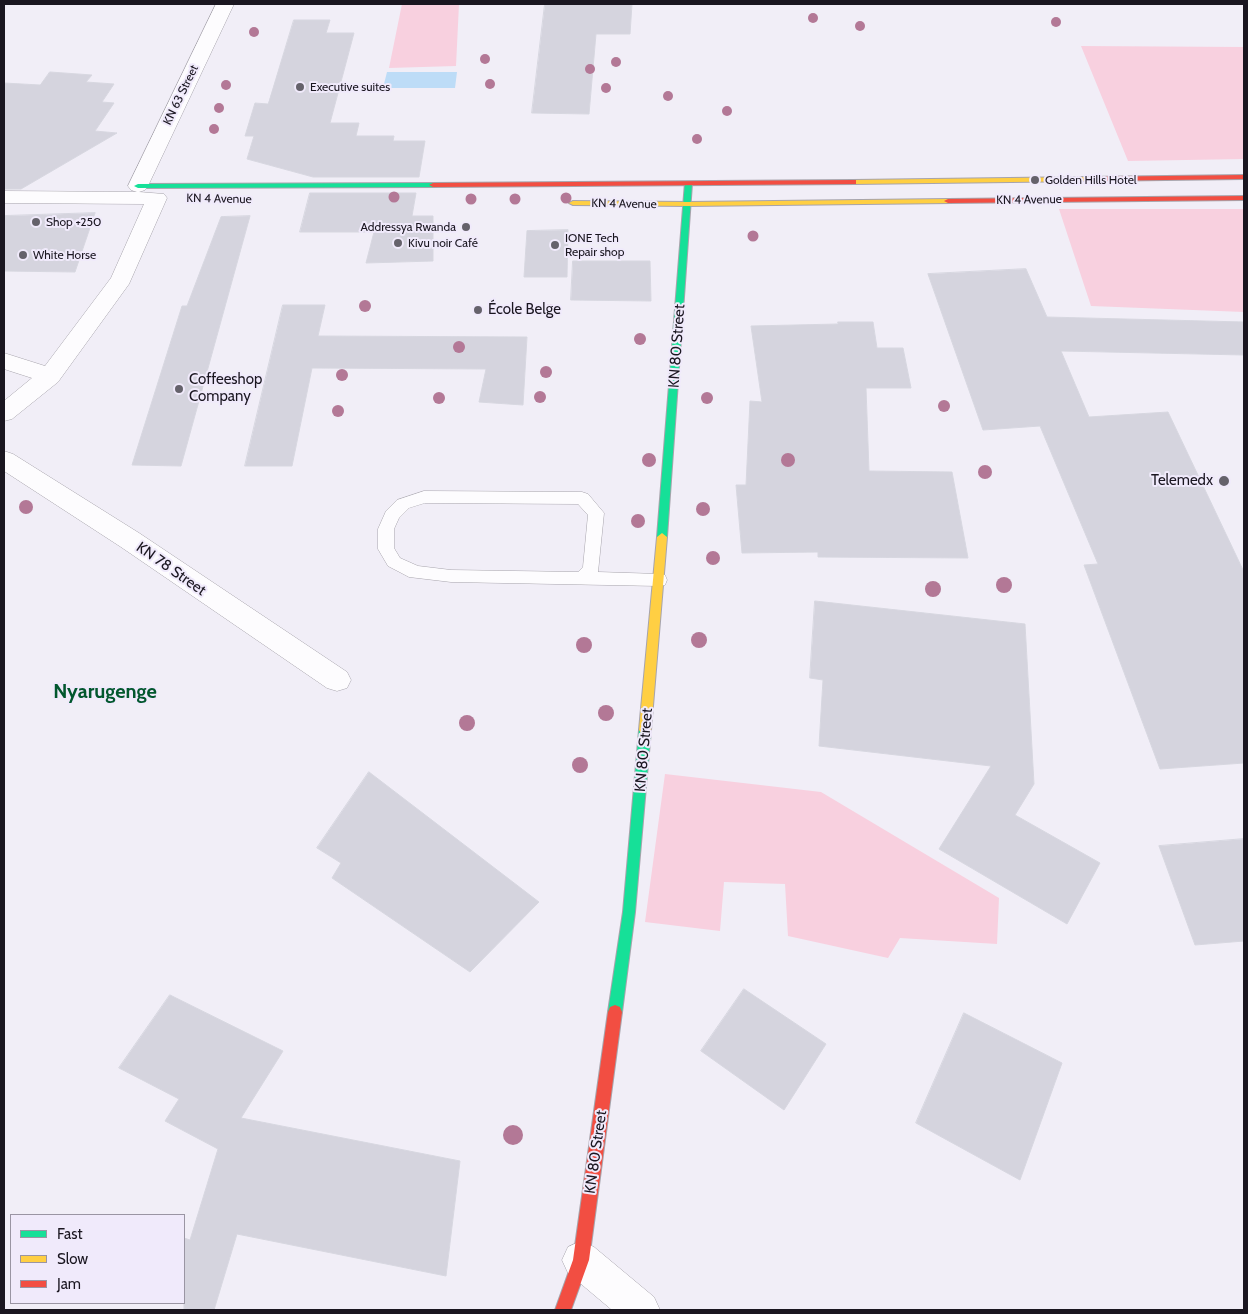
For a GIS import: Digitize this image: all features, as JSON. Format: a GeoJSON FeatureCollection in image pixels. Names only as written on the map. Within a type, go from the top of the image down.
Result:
{"type":"FeatureCollection","features":[{"type":"Feature","properties":{"kind":"street","name":"KN 63 Street"},"geometry":{"type":"LineString","coordinates":[[138,186],[225,4]]}},
{"type":"Feature","properties":{"kind":"street","name":"KN 4 Avenue"},"geometry":{"type":"LineString","coordinates":[[138,186],[688,184],[1244,177]]}},
{"type":"Feature","properties":{"kind":"street","name":"KN 80 Street"},"geometry":{"type":"LineString","coordinates":[[563,1310],[581,1260],[629,912],[659,580],[688,184]]}},
{"type":"Feature","properties":{"kind":"street"},"geometry":{"type":"LineString","coordinates":[[4,186],[138,186],[161,198]]}},
{"type":"Feature","properties":{"kind":"street"},"geometry":{"type":"LineString","coordinates":[[4,197],[161,198]]}},
{"type":"Feature","properties":{"kind":"street"},"geometry":{"type":"LineString","coordinates":[[4,413],[50,376],[120,279],[161,198]]}},
{"type":"Feature","properties":{"kind":"street","name":"KN 4 Avenue"},"geometry":{"type":"LineString","coordinates":[[560,203],[688,204],[1244,198]]}},
{"type":"Feature","properties":{"kind":"street"},"geometry":{"type":"LineString","coordinates":[[4,361],[50,376]]}},
{"type":"Feature","properties":{"kind":"street","name":"KN 78 Street"},"geometry":{"type":"LineString","coordinates":[[4,460],[72,500],[337,680]]}},
{"type":"Feature","properties":{"kind":"street"},"geometry":{"type":"LineString","coordinates":[[581,1260],[641,1310]]}},
{"type":"Feature","properties":{"kind":"lane"},"geometry":{"type":"LineString","coordinates":[[582,578],[591,570],[596,513],[582,498],[424,497],[403,504],[392,515],[386,529],[386,549],[394,562],[415,572],[451,576],[659,580]]}},
{"type":"Feature","properties":{"kind":"shaded area"},"geometry":{"type":"Polygon","coordinates":[[[402,4],[459,4],[456,66],[389,68],[402,4]]]}},
{"type":"Feature","properties":{"kind":"shaded area"},"geometry":{"type":"Polygon","coordinates":[[[1081,46],[1244,47],[1244,159],[1128,161],[1081,46]]]}},
{"type":"Feature","properties":{"kind":"shaded area"},"geometry":{"type":"Polygon","coordinates":[[[1059,209],[1244,209],[1244,312],[1091,306],[1059,209]]]}},
{"type":"Feature","properties":{"kind":"shaded area"},"geometry":{"type":"Polygon","coordinates":[[[665,774],[821,792],[999,898],[997,944],[900,938],[888,958],[788,936],[785,884],[724,882],[720,931],[645,922],[665,774]]]}},
{"type":"Feature","properties":{"kind":"water"},"geometry":{"type":"Polygon","coordinates":[[[387,72],[457,72],[455,88],[383,88],[387,72]]]}},
{"type":"Feature","properties":{"kind":"building"},"geometry":{"type":"Polygon","coordinates":[[[545,4],[632,4],[630,34],[596,34],[589,114],[532,113],[545,4]]]}},
{"type":"Feature","properties":{"kind":"building","name":"Executive suites"},"geometry":{"type":"Polygon","coordinates":[[[294,20],[330,20],[326,33],[354,33],[330,123],[359,123],[356,136],[394,136],[393,141],[425,141],[419,177],[313,177],[247,159],[254,136],[245,136],[255,103],[268,104],[294,20]]]}},
{"type":"Feature","properties":{"kind":"building"},"geometry":{"type":"Polygon","coordinates":[[[50,72],[92,75],[86,82],[114,84],[102,102],[114,103],[95,131],[117,133],[21,189],[4,189],[4,83],[40,85],[50,72]]]}},
{"type":"Feature","properties":{"kind":"building"},"geometry":{"type":"Polygon","coordinates":[[[310,193],[416,193],[412,216],[433,216],[433,261],[366,263],[374,232],[300,232],[310,193]]]}},
{"type":"Feature","properties":{"kind":"building"},"geometry":{"type":"Polygon","coordinates":[[[95,213],[75,272],[4,271],[4,216],[95,213]]]}},
{"type":"Feature","properties":{"kind":"building"},"geometry":{"type":"Polygon","coordinates":[[[250,216],[181,466],[132,465],[182,306],[187,306],[221,217],[250,216]]]}},
{"type":"Feature","properties":{"kind":"building"},"geometry":{"type":"Polygon","coordinates":[[[568,230],[567,277],[524,277],[527,231],[568,230]]]}},
{"type":"Feature","properties":{"kind":"building"},"geometry":{"type":"Polygon","coordinates":[[[573,261],[650,261],[651,301],[571,300],[573,261]]]}},
{"type":"Feature","properties":{"kind":"building"},"geometry":{"type":"Polygon","coordinates":[[[1026,269],[1047,317],[1244,322],[1244,355],[1061,351],[1089,417],[1168,412],[1244,572],[1244,763],[1160,769],[1084,565],[1098,564],[1040,426],[983,430],[928,274],[1026,269]]]}},
{"type":"Feature","properties":{"kind":"building"},"geometry":{"type":"Polygon","coordinates":[[[283,305],[325,305],[318,336],[527,337],[523,405],[479,402],[486,369],[312,368],[292,466],[245,466],[283,305]]]}},
{"type":"Feature","properties":{"kind":"building"},"geometry":{"type":"Polygon","coordinates":[[[838,322],[873,322],[877,348],[903,348],[911,388],[866,388],[869,471],[952,472],[968,558],[818,557],[818,552],[742,553],[736,485],[746,485],[750,401],[762,402],[751,326],[838,324],[838,322]]]}},
{"type":"Feature","properties":{"kind":"building"},"geometry":{"type":"Polygon","coordinates":[[[815,601],[1025,624],[1034,784],[1015,815],[1100,863],[1067,924],[939,849],[991,766],[819,746],[823,680],[810,678],[815,601]]]}},
{"type":"Feature","properties":{"kind":"building"},"geometry":{"type":"Polygon","coordinates":[[[369,772],[539,902],[470,972],[332,878],[341,863],[317,848],[369,772]]]}},
{"type":"Feature","properties":{"kind":"building"},"geometry":{"type":"Polygon","coordinates":[[[1244,839],[1244,941],[1195,945],[1159,846],[1244,839]]]}},
{"type":"Feature","properties":{"kind":"building"},"geometry":{"type":"Polygon","coordinates":[[[744,989],[826,1044],[784,1110],[701,1051],[744,989]]]}},
{"type":"Feature","properties":{"kind":"building"},"geometry":{"type":"Polygon","coordinates":[[[170,995],[283,1051],[241,1118],[460,1161],[446,1276],[237,1234],[214,1310],[184,1310],[185,1238],[190,1240],[218,1149],[165,1121],[179,1099],[119,1068],[170,995]]]}},
{"type":"Feature","properties":{"kind":"building"},"geometry":{"type":"Polygon","coordinates":[[[964,1013],[1062,1063],[1020,1180],[916,1123],[964,1013]]]}},
{"type":"Feature","properties":{"kind":"traffic: fast"},"geometry":{"type":"LineString","coordinates":[[662,537],[688,184]]}},
{"type":"Feature","properties":{"kind":"traffic: fast"},"geometry":{"type":"LineString","coordinates":[[138,186],[433,185]]}},
{"type":"Feature","properties":{"kind":"traffic: fast"},"geometry":{"type":"LineString","coordinates":[[615,1012],[629,912],[645,730]]}},
{"type":"Feature","properties":{"kind":"traffic: slow"},"geometry":{"type":"LineString","coordinates":[[853,182],[1087,179]]}},
{"type":"Feature","properties":{"kind":"traffic: slow"},"geometry":{"type":"LineString","coordinates":[[573,203],[688,204],[948,201]]}},
{"type":"Feature","properties":{"kind":"traffic: slow"},"geometry":{"type":"LineString","coordinates":[[645,730],[662,537]]}},
{"type":"Feature","properties":{"kind":"traffic: jam"},"geometry":{"type":"LineString","coordinates":[[1087,179],[1244,177]]}},
{"type":"Feature","properties":{"kind":"traffic: jam"},"geometry":{"type":"LineString","coordinates":[[433,185],[853,182]]}},
{"type":"Feature","properties":{"kind":"traffic: jam"},"geometry":{"type":"LineString","coordinates":[[948,201],[1244,198]]}},
{"type":"Feature","properties":{"kind":"traffic: jam"},"geometry":{"type":"LineString","coordinates":[[563,1310],[581,1260],[615,1012]]}},
{"type":"Feature","properties":{"kind":"place","name":"Executive suites"},"geometry":{"type":"Point","coordinates":[300,87]}},
{"type":"Feature","properties":{"kind":"place","name":"Golden Hills Hotel"},"geometry":{"type":"Point","coordinates":[1035,180]}},
{"type":"Feature","properties":{"kind":"place","name":"Shop +250"},"geometry":{"type":"Point","coordinates":[36,222]}},
{"type":"Feature","properties":{"kind":"place","name":"Addressya Rwanda"},"geometry":{"type":"Point","coordinates":[466,227]}},
{"type":"Feature","properties":{"kind":"place","name":"Kivu noir Café"},"geometry":{"type":"Point","coordinates":[398,243]}},
{"type":"Feature","properties":{"kind":"place","name":"IONE Tech Repair shop"},"geometry":{"type":"Point","coordinates":[555,245]}},
{"type":"Feature","properties":{"kind":"place","name":"White Horse"},"geometry":{"type":"Point","coordinates":[23,255]}},
{"type":"Feature","properties":{"kind":"place","name":"École Belge"},"geometry":{"type":"Point","coordinates":[478,310]}},
{"type":"Feature","properties":{"kind":"place","name":"Coffeeshop Company"},"geometry":{"type":"Point","coordinates":[179,389]}},
{"type":"Feature","properties":{"kind":"place","name":"Telemedx"},"geometry":{"type":"Point","coordinates":[1224,481]}},
{"type":"Feature","properties":{"kind":"district","name":"Nyarugenge"},"geometry":{"type":"Point","coordinates":[105,692]}}]}
